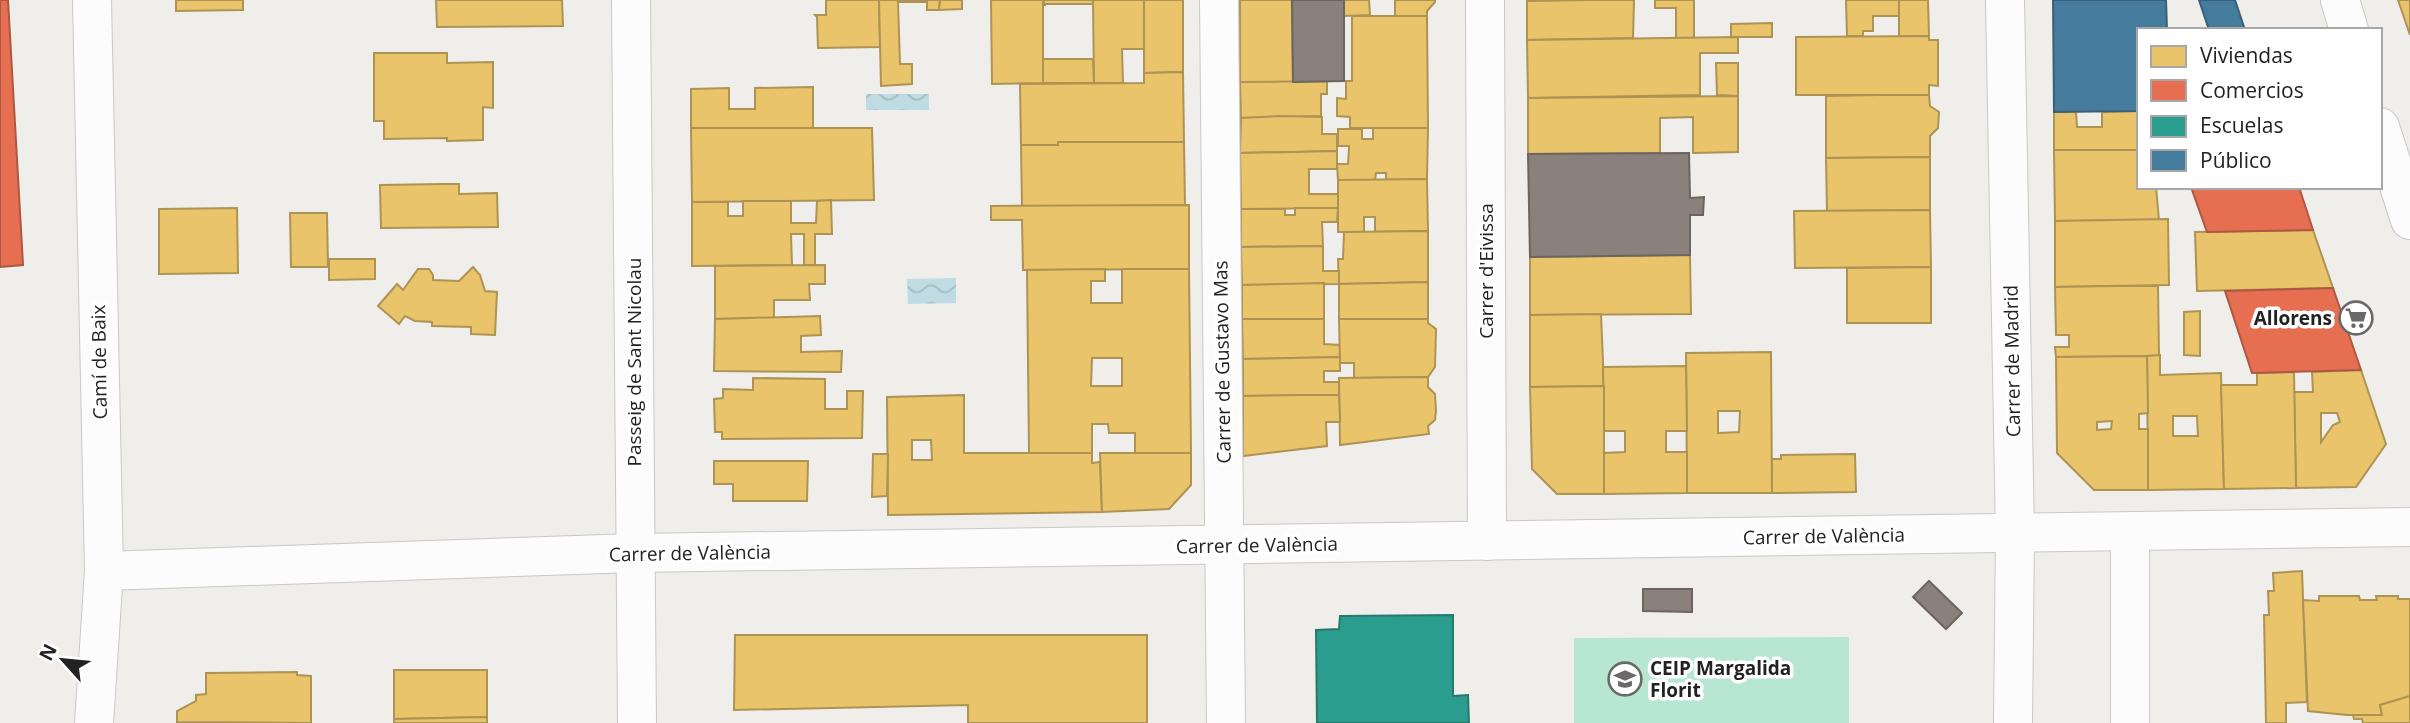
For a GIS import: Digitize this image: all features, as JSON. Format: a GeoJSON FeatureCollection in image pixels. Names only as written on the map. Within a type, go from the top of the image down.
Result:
{"type":"FeatureCollection","features":[{"type":"Feature","properties":{"kind":"street","name":"Camí de Baix"},"geometry":{"type":"LineString","coordinates":[[92,0],[104,571],[94,723]]}},
{"type":"Feature","properties":{"kind":"street","name":"Passeig de Sant Nicolau"},"geometry":{"type":"LineString","coordinates":[[631,0],[637,723]]}},
{"type":"Feature","properties":{"kind":"street","name":"Carrer de Gustavo Mas"},"geometry":{"type":"LineString","coordinates":[[1219,0],[1226,723]]}},
{"type":"Feature","properties":{"kind":"street","name":"Carrer d'Eivissa"},"geometry":{"type":"LineString","coordinates":[[1485,0],[1488,541]]}},
{"type":"Feature","properties":{"kind":"street","name":"Carrer de Madrid"},"geometry":{"type":"LineString","coordinates":[[2005,0],[2015,534],[2013,723]]}},
{"type":"Feature","properties":{"kind":"street"},"geometry":{"type":"LineString","coordinates":[[2340,0],[2348,28]]}},
{"type":"Feature","properties":{"kind":"street"},"geometry":{"type":"LineString","coordinates":[[2382,133],[2410,220]]}},
{"type":"Feature","properties":{"kind":"street","name":"Carrer de València"},"geometry":{"type":"LineString","coordinates":[[104,571],[635,554],[2410,527]]}},
{"type":"Feature","properties":{"kind":"street"},"geometry":{"type":"LineString","coordinates":[[2130,532],[2130,723]]}},
{"type":"Feature","properties":{"kind":"green space"},"geometry":{"type":"Polygon","coordinates":[[[1849,637],[1849,723],[1574,723],[1574,638],[1849,637]]]}},
{"type":"Feature","properties":{"kind":"water"},"geometry":{"type":"Polygon","coordinates":[[[866,94],[929,94],[929,110],[866,110],[866,94]]]}},
{"type":"Feature","properties":{"kind":"water"},"geometry":{"type":"Polygon","coordinates":[[[956,278],[956,303],[908,304],[907,279],[956,278]]]}},
{"type":"Feature","properties":{"kind":"building: Viviendas"},"geometry":{"type":"Polygon","coordinates":[[[176,0],[243,0],[243,10],[176,11],[176,0]]]}},
{"type":"Feature","properties":{"kind":"building: Viviendas"},"geometry":{"type":"Polygon","coordinates":[[[436,0],[562,0],[563,26],[437,27],[436,0]]]}},
{"type":"Feature","properties":{"kind":"building: Viviendas"},"geometry":{"type":"Polygon","coordinates":[[[826,0],[879,0],[880,47],[818,48],[815,15],[826,15],[826,0]]]}},
{"type":"Feature","properties":{"kind":"building: Viviendas"},"geometry":{"type":"Polygon","coordinates":[[[879,0],[940,0],[939,10],[927,10],[927,2],[898,2],[900,64],[912,64],[912,84],[881,86],[879,0]]]}},
{"type":"Feature","properties":{"kind":"building: Viviendas"},"geometry":{"type":"Polygon","coordinates":[[[940,0],[962,0],[962,9],[939,10],[940,0]]]}},
{"type":"Feature","properties":{"kind":"building: Viviendas"},"geometry":{"type":"Polygon","coordinates":[[[991,0],[1043,0],[1043,83],[992,84],[991,0]]]}},
{"type":"Feature","properties":{"kind":"building: Viviendas"},"geometry":{"type":"Polygon","coordinates":[[[1043,0],[1093,0],[1093,4],[1045,6],[1043,0]]]}},
{"type":"Feature","properties":{"kind":"building: Viviendas"},"geometry":{"type":"Polygon","coordinates":[[[1093,0],[1144,0],[1144,49],[1122,49],[1123,83],[1094,83],[1093,0]]]}},
{"type":"Feature","properties":{"kind":"building: Viviendas"},"geometry":{"type":"Polygon","coordinates":[[[1144,0],[1183,0],[1183,72],[1144,73],[1144,0]]]}},
{"type":"Feature","properties":{"kind":"building: Viviendas"},"geometry":{"type":"Polygon","coordinates":[[[1240,0],[1292,0],[1293,82],[1240,82],[1240,0]]]}},
{"type":"Feature","properties":{"kind":"building: Viviendas"},"geometry":{"type":"Polygon","coordinates":[[[1344,0],[1369,0],[1370,15],[1344,16],[1344,0]]]}},
{"type":"Feature","properties":{"kind":"building: Viviendas"},"geometry":{"type":"Polygon","coordinates":[[[1395,0],[1435,2],[1427,11],[1427,16],[1395,16],[1395,0]]]}},
{"type":"Feature","properties":{"kind":"building: Viviendas"},"geometry":{"type":"Polygon","coordinates":[[[1634,0],[1633,38],[1527,40],[1527,1],[1634,0]]]}},
{"type":"Feature","properties":{"kind":"building: Viviendas"},"geometry":{"type":"Polygon","coordinates":[[[1655,0],[1694,0],[1694,38],[1676,38],[1676,8],[1655,8],[1655,0]]]}},
{"type":"Feature","properties":{"kind":"building: Viviendas"},"geometry":{"type":"Polygon","coordinates":[[[1846,0],[1899,0],[1899,16],[1873,16],[1873,31],[1863,31],[1863,36],[1847,36],[1846,0]]]}},
{"type":"Feature","properties":{"kind":"building: Viviendas"},"geometry":{"type":"Polygon","coordinates":[[[1899,0],[1928,0],[1929,36],[1899,36],[1899,0]]]}},
{"type":"Feature","properties":{"kind":"building: Viviendas"},"geometry":{"type":"Polygon","coordinates":[[[2398,0],[2410,0],[2410,35],[2398,0]]]}},
{"type":"Feature","properties":{"kind":"building: Viviendas"},"geometry":{"type":"Polygon","coordinates":[[[1352,16],[1427,16],[1428,128],[1350,128],[1350,117],[1337,116],[1337,98],[1346,99],[1346,81],[1352,81],[1352,16]]]}},
{"type":"Feature","properties":{"kind":"building: Viviendas"},"geometry":{"type":"Polygon","coordinates":[[[1772,23],[1772,37],[1731,37],[1731,24],[1772,23]]]}},
{"type":"Feature","properties":{"kind":"building: Viviendas"},"geometry":{"type":"Polygon","coordinates":[[[1929,36],[1929,40],[1938,40],[1938,86],[1929,85],[1929,95],[1796,95],[1796,37],[1929,36]]]}},
{"type":"Feature","properties":{"kind":"building: Viviendas"},"geometry":{"type":"Polygon","coordinates":[[[1738,37],[1738,53],[1700,53],[1700,95],[1528,98],[1527,40],[1738,37]]]}},
{"type":"Feature","properties":{"kind":"building: Viviendas"},"geometry":{"type":"Polygon","coordinates":[[[374,53],[447,53],[447,63],[493,62],[493,108],[483,107],[483,140],[384,139],[384,121],[374,121],[374,53]]]}},
{"type":"Feature","properties":{"kind":"building: Viviendas"},"geometry":{"type":"Polygon","coordinates":[[[1043,59],[1093,59],[1094,83],[1043,83],[1043,59]]]}},
{"type":"Feature","properties":{"kind":"building: Viviendas"},"geometry":{"type":"Polygon","coordinates":[[[1716,63],[1738,63],[1738,96],[1717,95],[1716,63]]]}},
{"type":"Feature","properties":{"kind":"building: Viviendas"},"geometry":{"type":"Polygon","coordinates":[[[1183,72],[1184,142],[1058,142],[1058,145],[1021,145],[1020,84],[1144,83],[1144,73],[1183,72]]]}},
{"type":"Feature","properties":{"kind":"building: Viviendas"},"geometry":{"type":"Polygon","coordinates":[[[1327,81],[1327,94],[1321,94],[1321,116],[1241,118],[1240,82],[1327,81]]]}},
{"type":"Feature","properties":{"kind":"building: Viviendas"},"geometry":{"type":"Polygon","coordinates":[[[813,87],[813,128],[691,128],[691,89],[729,88],[729,109],[755,109],[755,88],[813,87]]]}},
{"type":"Feature","properties":{"kind":"building: Viviendas"},"geometry":{"type":"Polygon","coordinates":[[[1929,95],[1930,106],[1939,112],[1938,128],[1930,136],[1930,157],[1826,158],[1826,96],[1929,95]]]}},
{"type":"Feature","properties":{"kind":"building: Viviendas"},"geometry":{"type":"Polygon","coordinates":[[[1738,96],[1738,152],[1693,153],[1693,117],[1660,118],[1660,153],[1528,154],[1528,98],[1738,96]]]}},
{"type":"Feature","properties":{"kind":"building: Viviendas"},"geometry":{"type":"Polygon","coordinates":[[[2076,111],[2077,127],[2102,127],[2102,112],[2137,111],[2137,150],[2054,150],[2054,112],[2076,111]]]}},
{"type":"Feature","properties":{"kind":"building: Viviendas"},"geometry":{"type":"Polygon","coordinates":[[[1322,117],[1322,134],[1337,134],[1337,151],[1240,153],[1241,118],[1322,117]]]}},
{"type":"Feature","properties":{"kind":"building: Viviendas"},"geometry":{"type":"Polygon","coordinates":[[[691,128],[872,128],[874,200],[692,202],[691,128]]]}},
{"type":"Feature","properties":{"kind":"building: Viviendas"},"geometry":{"type":"Polygon","coordinates":[[[1373,128],[1428,128],[1427,179],[1386,180],[1386,173],[1376,173],[1375,180],[1338,180],[1337,164],[1348,164],[1349,146],[1338,146],[1338,129],[1362,129],[1362,139],[1373,139],[1373,128]]]}},
{"type":"Feature","properties":{"kind":"building: Viviendas"},"geometry":{"type":"Polygon","coordinates":[[[1058,142],[1184,142],[1185,205],[1022,207],[1021,145],[1058,145],[1058,142]]]}},
{"type":"Feature","properties":{"kind":"building: Viviendas"},"geometry":{"type":"Polygon","coordinates":[[[2054,150],[2137,150],[2137,189],[2156,189],[2159,220],[2055,221],[2054,150]]]}},
{"type":"Feature","properties":{"kind":"building: Viviendas"},"geometry":{"type":"Polygon","coordinates":[[[1337,151],[1337,169],[1309,169],[1309,194],[1338,194],[1338,208],[1241,209],[1240,153],[1337,151]]]}},
{"type":"Feature","properties":{"kind":"building: Viviendas"},"geometry":{"type":"Polygon","coordinates":[[[1930,157],[1930,210],[1827,211],[1826,158],[1930,157]]]}},
{"type":"Feature","properties":{"kind":"building: Viviendas"},"geometry":{"type":"Polygon","coordinates":[[[1427,179],[1428,231],[1375,232],[1375,217],[1364,217],[1364,232],[1338,232],[1338,180],[1427,179]]]}},
{"type":"Feature","properties":{"kind":"building: Viviendas"},"geometry":{"type":"Polygon","coordinates":[[[459,184],[459,194],[497,193],[498,227],[381,228],[380,185],[459,184]]]}},
{"type":"Feature","properties":{"kind":"building: Viviendas"},"geometry":{"type":"Polygon","coordinates":[[[831,200],[832,234],[815,234],[815,265],[804,265],[804,234],[791,234],[792,265],[692,266],[692,202],[728,202],[728,216],[743,216],[743,201],[791,201],[791,223],[816,223],[817,201],[831,200]]]}},
{"type":"Feature","properties":{"kind":"building: Viviendas"},"geometry":{"type":"Polygon","coordinates":[[[1189,205],[1189,269],[1023,270],[1022,220],[991,220],[991,206],[1189,205]]]}},
{"type":"Feature","properties":{"kind":"building: Viviendas"},"geometry":{"type":"Polygon","coordinates":[[[237,208],[238,273],[159,274],[159,209],[237,208]]]}},
{"type":"Feature","properties":{"kind":"building: Viviendas"},"geometry":{"type":"Polygon","coordinates":[[[1295,208],[1338,208],[1337,222],[1322,222],[1323,246],[1241,247],[1241,209],[1285,209],[1285,215],[1295,215],[1295,208]]]}},
{"type":"Feature","properties":{"kind":"building: Viviendas"},"geometry":{"type":"Polygon","coordinates":[[[1930,210],[1931,267],[1795,268],[1794,211],[1930,210]]]}},
{"type":"Feature","properties":{"kind":"building: Viviendas"},"geometry":{"type":"Polygon","coordinates":[[[290,213],[327,213],[328,267],[291,267],[290,213]]]}},
{"type":"Feature","properties":{"kind":"building: Viviendas"},"geometry":{"type":"Polygon","coordinates":[[[2168,219],[2169,285],[2055,287],[2055,221],[2168,219]]]}},
{"type":"Feature","properties":{"kind":"building: Viviendas"},"geometry":{"type":"Polygon","coordinates":[[[2313,230],[2333,288],[2197,291],[2195,232],[2313,230]]]}},
{"type":"Feature","properties":{"kind":"building: Viviendas"},"geometry":{"type":"Polygon","coordinates":[[[1428,231],[1428,282],[1339,284],[1338,259],[1343,259],[1344,232],[1428,231]]]}},
{"type":"Feature","properties":{"kind":"building: Viviendas"},"geometry":{"type":"Polygon","coordinates":[[[1323,246],[1323,271],[1339,271],[1339,284],[1242,285],[1241,247],[1323,246]]]}},
{"type":"Feature","properties":{"kind":"building: Viviendas"},"geometry":{"type":"Polygon","coordinates":[[[1690,255],[1691,314],[1530,315],[1530,257],[1690,255]]]}},
{"type":"Feature","properties":{"kind":"building: Viviendas"},"geometry":{"type":"Polygon","coordinates":[[[329,259],[375,259],[375,279],[329,280],[329,259]]]}},
{"type":"Feature","properties":{"kind":"building: Viviendas"},"geometry":{"type":"Polygon","coordinates":[[[825,265],[825,284],[809,284],[810,300],[774,300],[774,318],[715,319],[715,266],[825,265]]]}},
{"type":"Feature","properties":{"kind":"building: Viviendas"},"geometry":{"type":"Polygon","coordinates":[[[473,267],[480,275],[485,291],[497,292],[495,335],[471,334],[471,327],[432,326],[432,322],[415,321],[405,316],[399,324],[378,306],[397,284],[403,290],[418,269],[429,269],[433,280],[459,281],[473,267]]]}},
{"type":"Feature","properties":{"kind":"building: Viviendas"},"geometry":{"type":"Polygon","coordinates":[[[1931,267],[1931,323],[1847,323],[1847,268],[1931,267]]]}},
{"type":"Feature","properties":{"kind":"building: Viviendas"},"geometry":{"type":"Polygon","coordinates":[[[1105,269],[1105,281],[1091,281],[1091,303],[1122,303],[1122,269],[1189,269],[1191,453],[1135,453],[1135,433],[1109,433],[1108,424],[1092,424],[1092,453],[1029,453],[1027,270],[1105,269]],[[1092,358],[1091,386],[1122,386],[1122,358],[1092,358]]]}},
{"type":"Feature","properties":{"kind":"building: Viviendas"},"geometry":{"type":"Polygon","coordinates":[[[1428,282],[1428,319],[1339,319],[1339,284],[1428,282]]]}},
{"type":"Feature","properties":{"kind":"building: Viviendas"},"geometry":{"type":"Polygon","coordinates":[[[1324,283],[1324,319],[1242,319],[1242,285],[1324,283]]]}},
{"type":"Feature","properties":{"kind":"building: Viviendas"},"geometry":{"type":"Polygon","coordinates":[[[2158,286],[2159,356],[2056,357],[2055,347],[2069,347],[2069,335],[2056,335],[2055,287],[2158,286]]]}},
{"type":"Feature","properties":{"kind":"building: Viviendas"},"geometry":{"type":"Polygon","coordinates":[[[2200,311],[2200,356],[2184,355],[2184,312],[2200,311]]]}},
{"type":"Feature","properties":{"kind":"building: Viviendas"},"geometry":{"type":"Polygon","coordinates":[[[1601,314],[1604,386],[1530,387],[1530,315],[1601,314]]]}},
{"type":"Feature","properties":{"kind":"building: Viviendas"},"geometry":{"type":"Polygon","coordinates":[[[820,316],[821,335],[801,336],[801,352],[842,351],[841,372],[714,371],[715,319],[820,316]]]}},
{"type":"Feature","properties":{"kind":"building: Viviendas"},"geometry":{"type":"Polygon","coordinates":[[[1242,319],[1324,319],[1324,344],[1340,345],[1340,357],[1243,359],[1242,319]]]}},
{"type":"Feature","properties":{"kind":"building: Viviendas"},"geometry":{"type":"Polygon","coordinates":[[[1339,319],[1428,319],[1428,323],[1436,329],[1435,367],[1428,377],[1354,378],[1354,363],[1340,363],[1339,319]]]}},
{"type":"Feature","properties":{"kind":"building: Viviendas"},"geometry":{"type":"Polygon","coordinates":[[[1771,352],[1772,493],[1687,493],[1686,353],[1771,352]],[[1718,411],[1718,433],[1739,432],[1740,411],[1718,411]]]}},
{"type":"Feature","properties":{"kind":"building: Viviendas"},"geometry":{"type":"Polygon","coordinates":[[[2160,355],[2160,375],[2221,373],[2224,489],[2148,490],[2147,356],[2160,355]],[[2173,416],[2173,436],[2198,436],[2197,416],[2173,416]]]}},
{"type":"Feature","properties":{"kind":"building: Viviendas"},"geometry":{"type":"Polygon","coordinates":[[[2147,356],[2148,413],[2139,414],[2139,429],[2148,429],[2148,490],[2094,490],[2057,453],[2056,357],[2147,356]],[[2112,421],[2097,422],[2097,430],[2111,429],[2112,421]]]}},
{"type":"Feature","properties":{"kind":"building: Viviendas"},"geometry":{"type":"Polygon","coordinates":[[[1340,357],[1340,371],[1324,371],[1324,382],[1339,382],[1339,395],[1243,396],[1243,359],[1340,357]]]}},
{"type":"Feature","properties":{"kind":"building: Viviendas"},"geometry":{"type":"Polygon","coordinates":[[[1686,366],[1687,431],[1666,431],[1666,452],[1687,452],[1687,493],[1604,494],[1604,453],[1625,452],[1625,431],[1604,431],[1603,367],[1686,366]]]}},
{"type":"Feature","properties":{"kind":"building: Viviendas"},"geometry":{"type":"Polygon","coordinates":[[[2361,370],[2386,444],[2356,487],[2296,488],[2294,392],[2313,392],[2312,372],[2361,370]],[[2321,413],[2321,442],[2333,425],[2340,422],[2337,413],[2321,413]]]}},
{"type":"Feature","properties":{"kind":"building: Viviendas"},"geometry":{"type":"Polygon","coordinates":[[[2294,372],[2296,488],[2224,489],[2221,385],[2257,385],[2257,373],[2294,372]]]}},
{"type":"Feature","properties":{"kind":"building: Viviendas"},"geometry":{"type":"Polygon","coordinates":[[[1428,377],[1428,387],[1435,394],[1436,411],[1435,420],[1428,426],[1429,434],[1340,445],[1339,378],[1428,377]]]}},
{"type":"Feature","properties":{"kind":"building: Viviendas"},"geometry":{"type":"Polygon","coordinates":[[[753,378],[825,379],[825,409],[847,409],[847,391],[863,391],[862,438],[722,439],[722,432],[715,432],[714,399],[723,398],[723,389],[753,390],[753,378]]]}},
{"type":"Feature","properties":{"kind":"building: Viviendas"},"geometry":{"type":"Polygon","coordinates":[[[1604,386],[1604,494],[1557,494],[1532,469],[1530,387],[1604,386]]]}},
{"type":"Feature","properties":{"kind":"building: Viviendas"},"geometry":{"type":"Polygon","coordinates":[[[964,395],[964,453],[1092,453],[1092,463],[1100,462],[1102,512],[888,515],[887,397],[964,395]],[[912,440],[912,460],[932,460],[931,440],[912,440]]]}},
{"type":"Feature","properties":{"kind":"building: Viviendas"},"geometry":{"type":"Polygon","coordinates":[[[1339,395],[1340,422],[1326,422],[1327,446],[1243,456],[1243,396],[1339,395]]]}},
{"type":"Feature","properties":{"kind":"building: Viviendas"},"geometry":{"type":"Polygon","coordinates":[[[1100,453],[1191,453],[1191,485],[1169,509],[1102,512],[1100,453]]]}},
{"type":"Feature","properties":{"kind":"building: Viviendas"},"geometry":{"type":"Polygon","coordinates":[[[873,454],[888,454],[887,496],[872,497],[873,454]]]}},
{"type":"Feature","properties":{"kind":"building: Viviendas"},"geometry":{"type":"Polygon","coordinates":[[[1855,454],[1856,492],[1772,493],[1772,459],[1781,459],[1781,455],[1855,454]]]}},
{"type":"Feature","properties":{"kind":"building: Viviendas"},"geometry":{"type":"Polygon","coordinates":[[[714,461],[808,461],[807,501],[733,501],[733,484],[714,484],[714,461]]]}},
{"type":"Feature","properties":{"kind":"building: Viviendas"},"geometry":{"type":"Polygon","coordinates":[[[2302,571],[2307,702],[2286,703],[2286,723],[2266,723],[2264,615],[2269,615],[2268,591],[2274,591],[2273,573],[2302,571]]]}},
{"type":"Feature","properties":{"kind":"building: Viviendas"},"geometry":{"type":"Polygon","coordinates":[[[2319,596],[2359,596],[2360,600],[2377,600],[2376,596],[2410,599],[2410,696],[2380,705],[2382,715],[2308,711],[2303,600],[2319,601],[2319,596]]]}},
{"type":"Feature","properties":{"kind":"building: Viviendas"},"geometry":{"type":"Polygon","coordinates":[[[735,635],[1147,635],[1147,723],[968,723],[968,705],[734,710],[735,635]]]}},
{"type":"Feature","properties":{"kind":"building: Viviendas"},"geometry":{"type":"Polygon","coordinates":[[[394,670],[487,670],[487,717],[394,719],[394,670]]]}},
{"type":"Feature","properties":{"kind":"building: Viviendas"},"geometry":{"type":"Polygon","coordinates":[[[297,672],[297,675],[311,676],[311,723],[177,722],[177,711],[196,701],[196,695],[206,694],[206,673],[297,672]]]}},
{"type":"Feature","properties":{"kind":"building: Viviendas"},"geometry":{"type":"Polygon","coordinates":[[[2410,696],[2410,723],[2363,723],[2362,719],[2354,719],[2353,715],[2382,715],[2380,705],[2410,696]]]}},
{"type":"Feature","properties":{"kind":"building: Viviendas"},"geometry":{"type":"Polygon","coordinates":[[[487,717],[487,723],[394,723],[394,719],[487,717]]]}},
{"type":"Feature","properties":{"kind":"building: Comercios"},"geometry":{"type":"Polygon","coordinates":[[[0,0],[8,0],[23,265],[0,267],[0,0]]]}},
{"type":"Feature","properties":{"kind":"building: Comercios"},"geometry":{"type":"Polygon","coordinates":[[[2192,189],[2300,189],[2313,230],[2207,232],[2192,189]]]}},
{"type":"Feature","properties":{"kind":"building: Comercios"},"geometry":{"type":"Polygon","coordinates":[[[2333,288],[2361,370],[2252,373],[2225,291],[2333,288]]]}},
{"type":"Feature","properties":{"kind":"building: Escuelas"},"geometry":{"type":"Polygon","coordinates":[[[1453,615],[1453,696],[1468,695],[1469,723],[1317,723],[1316,630],[1339,629],[1340,616],[1453,615]]]}},
{"type":"Feature","properties":{"kind":"building: Público"},"geometry":{"type":"Polygon","coordinates":[[[2053,0],[2166,0],[2167,28],[2137,28],[2137,111],[2054,112],[2053,0]]]}},
{"type":"Feature","properties":{"kind":"building: Público"},"geometry":{"type":"Polygon","coordinates":[[[2199,0],[2235,0],[2244,28],[2208,28],[2199,0]]]}},
{"type":"Feature","properties":{"kind":"building: Industria"},"geometry":{"type":"Polygon","coordinates":[[[1292,0],[1344,0],[1344,81],[1293,82],[1292,0]]]}},
{"type":"Feature","properties":{"kind":"building: Industria"},"geometry":{"type":"Polygon","coordinates":[[[1689,153],[1690,198],[1704,197],[1703,215],[1690,215],[1690,255],[1530,257],[1528,154],[1689,153]]]}},
{"type":"Feature","properties":{"kind":"building: Industria"},"geometry":{"type":"Polygon","coordinates":[[[1929,581],[1962,613],[1946,629],[1913,597],[1929,581]]]}},
{"type":"Feature","properties":{"kind":"building: Industria"},"geometry":{"type":"Polygon","coordinates":[[[1643,589],[1692,589],[1692,612],[1643,611],[1643,589]]]}},
{"type":"Feature","properties":{"kind":"place","name":"Allorens"},"geometry":{"type":"Point","coordinates":[2356,318]}},
{"type":"Feature","properties":{"kind":"place","name":"CEIP Margalida Florit"},"geometry":{"type":"Point","coordinates":[1625,679]}}]}
